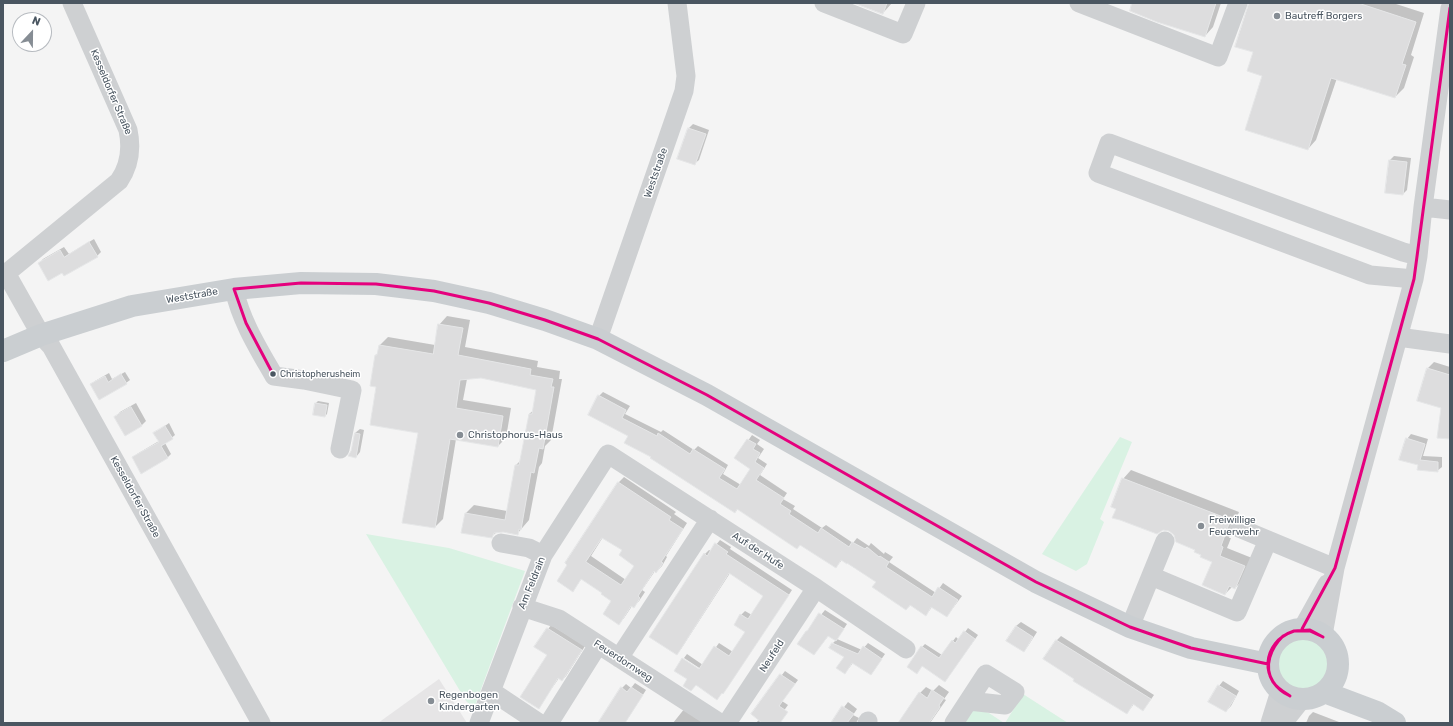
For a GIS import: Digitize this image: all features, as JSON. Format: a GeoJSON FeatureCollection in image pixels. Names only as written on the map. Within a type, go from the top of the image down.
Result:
{"type":"FeatureCollection","features":[{"type":"Feature","properties":{"kind":"main road","name":"Weststraße"},"geometry":{"type":"LineString","coordinates":[[3,351],[41,335],[132,306],[234,289],[301,283],[376,284],[434,291],[489,303],[545,320],[598,339],[707,395],[1036,582],[1130,627],[1191,648],[1268,664]]}},
{"type":"Feature","properties":{"kind":"main road"},"geometry":{"type":"LineString","coordinates":[[1302,629],[1323,635],[1331,643],[1336,652],[1338,663],[1337,674],[1332,684],[1324,692],[1314,698],[1302,699],[1290,697],[1280,691],[1271,679],[1268,664],[1269,654],[1274,644],[1282,636],[1292,631],[1302,629]]}},
{"type":"Feature","properties":{"kind":"main road"},"geometry":{"type":"LineString","coordinates":[[1337,674],[1377,712]]}},
{"type":"Feature","properties":{"kind":"main road"},"geometry":{"type":"LineString","coordinates":[[1324,692],[1377,712],[1395,723]]}},
{"type":"Feature","properties":{"kind":"street","name":"Kesseldorfer Straße"},"geometry":{"type":"LineString","coordinates":[[72,3],[128,130],[131,144],[130,158],[124,174],[119,181],[4,275],[41,335],[51,346],[261,723]]}},
{"type":"Feature","properties":{"kind":"street","name":"Weststraße"},"geometry":{"type":"LineString","coordinates":[[598,339],[684,91],[686,76],[677,3]]}},
{"type":"Feature","properties":{"kind":"street"},"geometry":{"type":"LineString","coordinates":[[824,3],[903,34],[916,3]]}},
{"type":"Feature","properties":{"kind":"street"},"geometry":{"type":"LineString","coordinates":[[1079,3],[1218,57],[1238,3]]}},
{"type":"Feature","properties":{"kind":"street"},"geometry":{"type":"LineString","coordinates":[[1323,635],[1335,568],[1414,279],[1450,8]]}},
{"type":"Feature","properties":{"kind":"street"},"geometry":{"type":"LineString","coordinates":[[1414,279],[1370,275],[1098,173],[1109,143],[1418,256]]}},
{"type":"Feature","properties":{"kind":"street"},"geometry":{"type":"LineString","coordinates":[[1423,207],[1450,210]]}},
{"type":"Feature","properties":{"kind":"street"},"geometry":{"type":"LineString","coordinates":[[234,289],[237,304],[250,335],[274,376],[304,380],[352,390],[340,448]]}},
{"type":"Feature","properties":{"kind":"street"},"geometry":{"type":"LineString","coordinates":[[1398,337],[1450,344]]}},
{"type":"Feature","properties":{"kind":"street","name":"Auf der Hufe"},"geometry":{"type":"LineString","coordinates":[[608,454],[816,588],[906,649]]}},
{"type":"Feature","properties":{"kind":"street","name":"Am Feldrain"},"geometry":{"type":"LineString","coordinates":[[478,723],[543,554],[608,454]]}},
{"type":"Feature","properties":{"kind":"street"},"geometry":{"type":"LineString","coordinates":[[619,658],[710,519]]}},
{"type":"Feature","properties":{"kind":"street"},"geometry":{"type":"LineString","coordinates":[[1239,528],[1335,568]]}},
{"type":"Feature","properties":{"kind":"street"},"geometry":{"type":"LineString","coordinates":[[1150,576],[1237,612],[1268,540]]}},
{"type":"Feature","properties":{"kind":"street"},"geometry":{"type":"LineString","coordinates":[[1130,627],[1165,541]]}},
{"type":"Feature","properties":{"kind":"street"},"geometry":{"type":"LineString","coordinates":[[502,543],[529,548],[543,554]]}},
{"type":"Feature","properties":{"kind":"street"},"geometry":{"type":"LineString","coordinates":[[1302,629],[1335,568]]}},
{"type":"Feature","properties":{"kind":"street","name":"Neufeld"},"geometry":{"type":"LineString","coordinates":[[727,723],[816,588]]}},
{"type":"Feature","properties":{"kind":"street","name":"Feuerdornweg"},"geometry":{"type":"LineString","coordinates":[[522,607],[559,619],[720,723]]}},
{"type":"Feature","properties":{"kind":"street"},"geometry":{"type":"LineString","coordinates":[[548,723],[598,644]]}},
{"type":"Feature","properties":{"kind":"street"},"geometry":{"type":"LineString","coordinates":[[490,691],[539,723]]}},
{"type":"Feature","properties":{"kind":"street"},"geometry":{"type":"LineString","coordinates":[[1270,723],[1280,691]]}},
{"type":"Feature","properties":{"kind":"street"},"geometry":{"type":"LineString","coordinates":[[1283,723],[1302,699]]}},
{"type":"Feature","properties":{"kind":"street"},"geometry":{"type":"LineString","coordinates":[[954,723],[969,701]]}},
{"type":"Feature","properties":{"kind":"shaded area","name":"Regenbogen Kindergarten"},"geometry":{"type":"Polygon","coordinates":[[[439,679],[467,723],[378,723],[439,679]]]}},
{"type":"Feature","properties":{"kind":"green space"},"geometry":{"type":"Polygon","coordinates":[[[1120,437],[1132,442],[1100,519],[1104,522],[1087,564],[1076,571],[1042,554],[1120,437]]]}},
{"type":"Feature","properties":{"kind":"green space"},"geometry":{"type":"Polygon","coordinates":[[[366,534],[449,548],[525,571],[474,708],[466,701],[366,534]]]}},
{"type":"Feature","properties":{"kind":"green space"},"geometry":{"type":"Polygon","coordinates":[[[1303,635],[1314,637],[1323,643],[1329,652],[1331,663],[1329,674],[1323,683],[1314,689],[1303,691],[1292,689],[1283,683],[1277,674],[1275,663],[1277,652],[1283,643],[1292,637],[1303,635]]]}},
{"type":"Feature","properties":{"kind":"green space"},"geometry":{"type":"Polygon","coordinates":[[[1023,694],[1068,723],[1005,723],[1023,694]]]}},
{"type":"Feature","properties":{"kind":"green space"},"geometry":{"type":"Polygon","coordinates":[[[977,709],[989,713],[1004,723],[963,723],[971,711],[977,709]]]}},
{"type":"Feature","properties":{"kind":"building"},"geometry":{"type":"Polygon","coordinates":[[[854,3],[887,3],[883,14],[854,3]]]}},
{"type":"Feature","properties":{"kind":"building"},"geometry":{"type":"Polygon","coordinates":[[[1132,3],[1216,3],[1205,37],[1157,22],[1130,11],[1132,3]]]}},
{"type":"Feature","properties":{"kind":"building"},"geometry":{"type":"Polygon","coordinates":[[[1249,3],[1358,3],[1416,22],[1402,64],[1406,65],[1395,98],[1331,78],[1308,150],[1245,130],[1262,76],[1247,71],[1253,52],[1235,47],[1249,3]]]}},
{"type":"Feature","properties":{"kind":"building"},"geometry":{"type":"Polygon","coordinates":[[[688,128],[706,134],[695,165],[677,159],[688,128]]]}},
{"type":"Feature","properties":{"kind":"building"},"geometry":{"type":"Polygon","coordinates":[[[1389,160],[1407,162],[1403,195],[1385,193],[1389,160]]]}},
{"type":"Feature","properties":{"kind":"building"},"geometry":{"type":"Polygon","coordinates":[[[89,242],[98,257],[64,276],[62,273],[48,281],[38,263],[60,250],[64,257],[89,242]]]}},
{"type":"Feature","properties":{"kind":"building","name":"Christophorus-Haus"},"geometry":{"type":"Polygon","coordinates":[[[438,324],[463,328],[458,355],[531,369],[530,375],[553,379],[551,387],[554,387],[543,449],[539,448],[534,473],[531,472],[521,530],[519,529],[518,535],[503,532],[494,533],[492,538],[461,533],[465,513],[505,520],[515,465],[519,465],[529,414],[532,414],[536,390],[481,378],[460,380],[456,408],[503,416],[498,447],[450,439],[435,528],[402,523],[418,433],[370,425],[376,387],[370,386],[375,355],[377,355],[379,345],[433,354],[438,324]]]}},
{"type":"Feature","properties":{"kind":"building"},"geometry":{"type":"Polygon","coordinates":[[[1427,368],[1450,375],[1450,439],[1437,438],[1441,408],[1417,401],[1427,368]]]}},
{"type":"Feature","properties":{"kind":"building"},"geometry":{"type":"Polygon","coordinates":[[[121,374],[127,384],[99,400],[90,384],[105,376],[108,382],[121,374]]]}},
{"type":"Feature","properties":{"kind":"building"},"geometry":{"type":"Polygon","coordinates":[[[598,395],[626,410],[622,418],[657,436],[658,433],[690,454],[693,449],[725,469],[719,478],[737,489],[750,469],[734,458],[747,439],[756,444],[753,449],[760,453],[755,462],[764,468],[756,480],[784,498],[780,504],[791,511],[789,514],[818,533],[821,528],[849,547],[852,542],[865,549],[867,547],[879,557],[880,556],[889,562],[886,567],[932,597],[938,587],[958,600],[947,617],[931,607],[926,616],[910,605],[906,610],[872,587],[876,582],[847,563],[841,560],[836,568],[800,545],[797,549],[737,509],[735,513],[650,458],[651,457],[624,443],[628,436],[588,415],[598,395]]]}},
{"type":"Feature","properties":{"kind":"building"},"geometry":{"type":"Polygon","coordinates":[[[315,403],[327,405],[325,417],[313,415],[315,403]]]}},
{"type":"Feature","properties":{"kind":"building"},"geometry":{"type":"Polygon","coordinates":[[[131,407],[142,426],[125,436],[114,417],[131,407]]]}},
{"type":"Feature","properties":{"kind":"building"},"geometry":{"type":"Polygon","coordinates":[[[165,426],[173,439],[161,446],[168,458],[141,474],[132,457],[159,442],[153,433],[165,426]]]}},
{"type":"Feature","properties":{"kind":"building"},"geometry":{"type":"Polygon","coordinates":[[[355,433],[360,434],[356,458],[348,456],[351,451],[355,433]]]}},
{"type":"Feature","properties":{"kind":"building"},"geometry":{"type":"Polygon","coordinates":[[[1406,438],[1425,444],[1420,460],[1438,462],[1438,472],[1417,470],[1418,465],[1399,460],[1406,438]]]}},
{"type":"Feature","properties":{"kind":"building"},"geometry":{"type":"Polygon","coordinates":[[[1122,478],[1231,520],[1221,546],[1223,547],[1220,556],[1245,566],[1235,589],[1229,586],[1225,595],[1202,585],[1212,562],[1200,557],[1201,555],[1194,552],[1195,550],[1176,542],[1174,535],[1169,531],[1163,530],[1157,534],[1112,518],[1116,509],[1111,507],[1122,478]]]}},
{"type":"Feature","properties":{"kind":"building"},"geometry":{"type":"Polygon","coordinates":[[[618,482],[671,517],[669,520],[683,529],[661,562],[663,563],[656,573],[654,571],[638,596],[640,598],[634,608],[631,606],[619,625],[603,614],[611,601],[601,594],[602,593],[581,579],[573,592],[557,581],[567,565],[565,563],[618,482]],[[602,538],[586,562],[621,585],[634,566],[619,555],[622,550],[602,538]]]}},
{"type":"Feature","properties":{"kind":"building"},"geometry":{"type":"Polygon","coordinates":[[[715,543],[728,552],[726,554],[789,595],[723,694],[722,693],[717,700],[696,685],[691,691],[683,686],[687,679],[674,671],[682,658],[699,669],[714,646],[729,656],[745,632],[734,625],[740,614],[748,619],[763,596],[729,573],[677,655],[649,637],[704,553],[707,556],[715,543]]]}},
{"type":"Feature","properties":{"kind":"building"},"geometry":{"type":"Polygon","coordinates":[[[819,613],[844,629],[836,641],[828,636],[814,655],[797,644],[819,613]]]}},
{"type":"Feature","properties":{"kind":"building"},"geometry":{"type":"Polygon","coordinates":[[[1016,626],[1033,637],[1024,652],[1006,641],[1016,626]]]}},
{"type":"Feature","properties":{"kind":"building"},"geometry":{"type":"Polygon","coordinates":[[[547,628],[582,650],[562,681],[558,678],[539,709],[520,697],[547,655],[534,647],[547,628]]]}},
{"type":"Feature","properties":{"kind":"building"},"geometry":{"type":"Polygon","coordinates":[[[964,631],[975,639],[945,682],[922,666],[917,674],[907,667],[921,646],[939,658],[952,640],[955,643],[964,631]]]}},
{"type":"Feature","properties":{"kind":"building"},"geometry":{"type":"Polygon","coordinates":[[[1056,640],[1151,699],[1143,711],[1133,704],[1127,714],[1073,681],[1074,679],[1043,659],[1056,640]]]}},
{"type":"Feature","properties":{"kind":"building"},"geometry":{"type":"Polygon","coordinates":[[[832,643],[858,654],[863,646],[882,659],[871,675],[852,663],[845,674],[836,668],[844,657],[829,648],[832,643]]]}},
{"type":"Feature","properties":{"kind":"building"},"geometry":{"type":"Polygon","coordinates":[[[780,674],[795,684],[779,706],[788,712],[780,723],[762,723],[751,714],[780,674]]]}},
{"type":"Feature","properties":{"kind":"building"},"geometry":{"type":"Polygon","coordinates":[[[1218,685],[1236,696],[1226,712],[1208,702],[1218,685]]]}},
{"type":"Feature","properties":{"kind":"building"},"geometry":{"type":"Polygon","coordinates":[[[621,687],[627,692],[631,687],[643,695],[625,723],[598,723],[621,687]]]}},
{"type":"Feature","properties":{"kind":"building"},"geometry":{"type":"Polygon","coordinates":[[[932,690],[944,698],[939,705],[940,707],[929,723],[898,723],[919,692],[927,698],[932,690]]]}},
{"type":"Feature","properties":{"kind":"building"},"geometry":{"type":"Polygon","coordinates":[[[842,706],[854,714],[847,723],[831,723],[842,706]]]}},
{"type":"Feature","properties":{"kind":"transit line"},"geometry":{"type":"LineString","coordinates":[[1302,629],[1335,568],[1414,279],[1450,8]]}},
{"type":"Feature","properties":{"kind":"transit line"},"geometry":{"type":"LineString","coordinates":[[234,289],[301,283],[376,284],[434,291],[489,303],[545,320],[598,339],[707,395],[1036,582],[1130,627],[1191,648],[1268,664]]}},
{"type":"Feature","properties":{"kind":"transit line"},"geometry":{"type":"LineString","coordinates":[[234,289],[246,323],[274,376]]}},
{"type":"Feature","properties":{"kind":"transit line"},"geometry":{"type":"LineString","coordinates":[[1294,631],[1310,630],[1323,637]]}},
{"type":"Feature","properties":{"kind":"transit line"},"geometry":{"type":"LineString","coordinates":[[1290,696],[1280,690],[1273,681],[1269,672],[1268,662],[1270,653],[1275,644],[1283,636],[1294,631]]}},
{"type":"Feature","properties":{"kind":"transit line"},"geometry":{"type":"LineString","coordinates":[[1294,631],[1310,631],[1323,637]]}},
{"type":"Feature","properties":{"kind":"transit line"},"geometry":{"type":"LineString","coordinates":[[1283,636],[1272,652],[1269,670],[1273,682],[1290,696]]}},
{"type":"Feature","properties":{"kind":"place","name":"Bautreff Borgers"},"geometry":{"type":"Point","coordinates":[1277,16]}},
{"type":"Feature","properties":{"kind":"place","name":"Christopherusheim"},"geometry":{"type":"Point","coordinates":[273,374]}},
{"type":"Feature","properties":{"kind":"place","name":"Christophorus-Haus"},"geometry":{"type":"Point","coordinates":[460,435]}},
{"type":"Feature","properties":{"kind":"place","name":"Freiwillige Feuerwehr"},"geometry":{"type":"Point","coordinates":[1201,526]}},
{"type":"Feature","properties":{"kind":"place","name":"Regenbogen Kindergarten"},"geometry":{"type":"Point","coordinates":[431,701]}}]}
